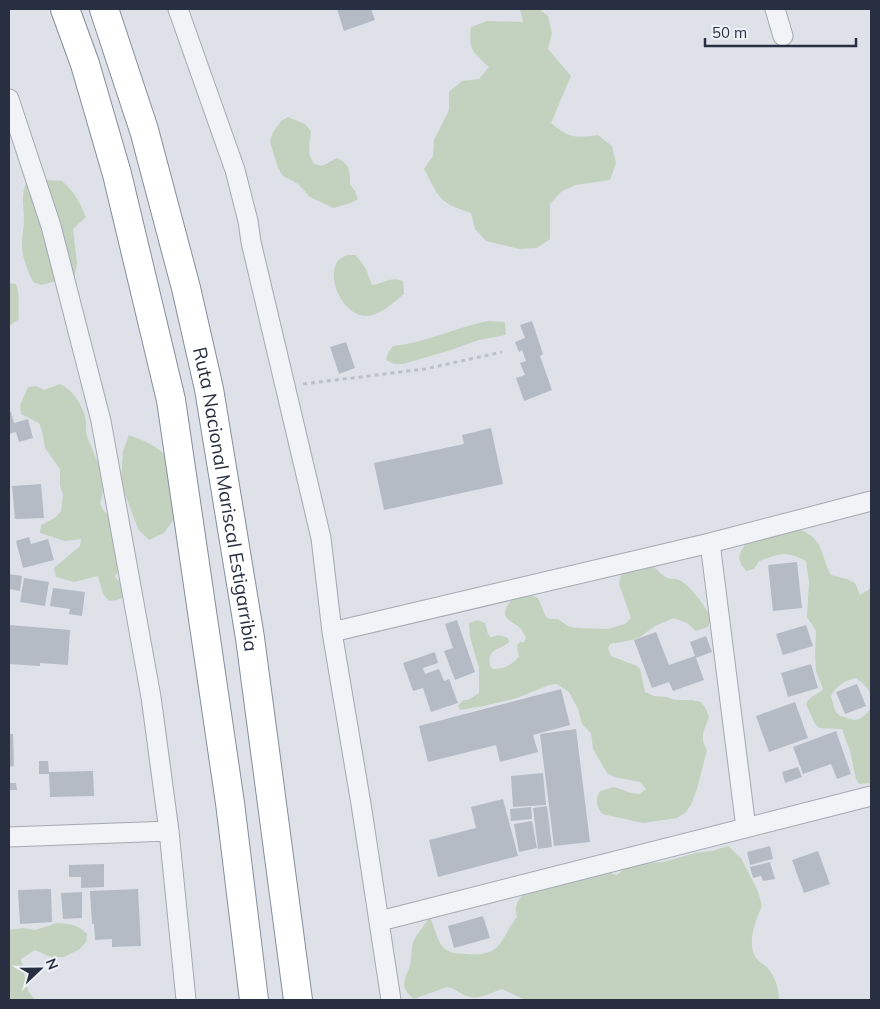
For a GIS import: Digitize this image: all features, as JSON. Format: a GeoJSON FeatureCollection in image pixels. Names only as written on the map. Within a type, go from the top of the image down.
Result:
{"type":"FeatureCollection","features":[{"type":"Feature","properties":{"kind":"highway","name":"Ruta Nacional Mariscal Estigarribia"},"geometry":{"type":"LineString","coordinates":[[65,9],[85,64],[117,174],[171,400],[230,803],[254,1000]]}},
{"type":"Feature","properties":{"kind":"highway","name":"Ruta Nacional Mariscal Estigarribia"},"geometry":{"type":"LineString","coordinates":[[104,9],[144,130],[186,288],[210,389],[250,638],[298,1000]]}},
{"type":"Feature","properties":{"kind":"street"},"geometry":{"type":"LineString","coordinates":[[178,9],[235,170],[320,538],[332,632],[380,921],[391,1000]]}},
{"type":"Feature","properties":{"kind":"street"},"geometry":{"type":"LineString","coordinates":[[776,9],[783,36]]}},
{"type":"Feature","properties":{"kind":"street"},"geometry":{"type":"LineString","coordinates":[[9,99],[51,226],[101,421],[152,697],[169,831],[186,1000]]}},
{"type":"Feature","properties":{"kind":"street"},"geometry":{"type":"LineString","coordinates":[[332,632],[710,543],[871,500]]}},
{"type":"Feature","properties":{"kind":"street"},"geometry":{"type":"LineString","coordinates":[[710,543],[746,828]]}},
{"type":"Feature","properties":{"kind":"street"},"geometry":{"type":"LineString","coordinates":[[380,921],[871,796]]}},
{"type":"Feature","properties":{"kind":"street"},"geometry":{"type":"LineString","coordinates":[[9,837],[169,831]]}},
{"type":"Feature","properties":{"kind":"path"},"geometry":{"type":"LineString","coordinates":[[285,386],[425,369],[502,352]]}},
{"type":"Feature","properties":{"kind":"green space"},"geometry":{"type":"Polygon","coordinates":[[[520,9],[539,9],[548,16],[552,33],[548,49],[571,76],[551,123],[572,136],[598,135],[612,146],[616,163],[610,180],[576,185],[562,191],[550,204],[550,239],[537,248],[519,249],[486,241],[475,229],[471,213],[452,206],[441,198],[424,169],[433,156],[434,140],[449,110],[449,92],[462,81],[479,79],[489,67],[479,58],[471,46],[471,27],[487,21],[523,22],[520,9]]]}},
{"type":"Feature","properties":{"kind":"green space"},"geometry":{"type":"Polygon","coordinates":[[[288,117],[305,124],[311,131],[309,151],[314,164],[322,166],[337,158],[347,165],[350,184],[358,199],[333,208],[310,197],[298,184],[283,176],[278,168],[270,142],[272,134],[281,121],[288,117]]]}},
{"type":"Feature","properties":{"kind":"green space"},"geometry":{"type":"Polygon","coordinates":[[[31,176],[62,181],[76,197],[86,217],[73,229],[77,263],[74,280],[57,281],[41,285],[33,282],[23,257],[22,246],[23,197],[25,186],[31,176]]]}},
{"type":"Feature","properties":{"kind":"green space"},"geometry":{"type":"Polygon","coordinates":[[[348,255],[356,255],[366,269],[372,285],[391,280],[403,281],[404,294],[387,308],[373,315],[360,315],[352,311],[340,298],[334,280],[337,262],[348,255]]]}},
{"type":"Feature","properties":{"kind":"green space"},"geometry":{"type":"Polygon","coordinates":[[[9,283],[16,284],[19,297],[19,319],[9,326],[9,283]]]}},
{"type":"Feature","properties":{"kind":"green space"},"geometry":{"type":"Polygon","coordinates":[[[488,321],[505,322],[506,335],[479,340],[403,364],[394,364],[386,360],[393,346],[417,342],[488,321]]]}},
{"type":"Feature","properties":{"kind":"green space"},"geometry":{"type":"Polygon","coordinates":[[[60,384],[76,397],[81,406],[86,419],[87,436],[100,469],[103,486],[100,503],[103,510],[109,516],[119,569],[115,577],[122,584],[125,597],[117,600],[109,601],[103,594],[98,576],[74,582],[56,577],[54,568],[80,546],[81,539],[65,541],[40,533],[41,525],[56,517],[61,511],[63,494],[60,486],[60,469],[45,448],[39,423],[21,414],[20,405],[28,387],[36,386],[44,390],[60,384]]]}},
{"type":"Feature","properties":{"kind":"green space"},"geometry":{"type":"Polygon","coordinates":[[[129,435],[164,453],[176,470],[185,493],[174,519],[164,533],[149,540],[138,529],[121,483],[123,451],[129,435]]]}},
{"type":"Feature","properties":{"kind":"green space"},"geometry":{"type":"Polygon","coordinates":[[[787,523],[804,531],[814,539],[819,545],[831,575],[855,583],[860,595],[871,588],[871,697],[867,688],[856,678],[841,684],[831,696],[837,713],[849,719],[860,719],[871,708],[871,783],[859,784],[856,779],[850,751],[842,729],[819,728],[815,724],[806,704],[809,699],[823,689],[816,671],[816,631],[807,617],[809,582],[806,561],[793,555],[782,554],[759,561],[754,569],[746,571],[741,564],[739,557],[742,549],[756,529],[787,523]]]}},
{"type":"Feature","properties":{"kind":"green space"},"geometry":{"type":"Polygon","coordinates":[[[646,556],[664,576],[679,580],[688,586],[702,603],[711,619],[708,627],[696,631],[687,623],[674,618],[655,626],[640,637],[610,644],[608,648],[611,656],[637,666],[640,669],[645,692],[654,696],[675,700],[701,702],[709,717],[703,733],[703,742],[707,750],[691,805],[685,813],[677,818],[643,823],[602,814],[600,811],[597,805],[597,797],[600,791],[614,787],[639,794],[646,789],[640,782],[614,777],[607,773],[593,749],[591,733],[582,724],[578,709],[569,692],[557,684],[549,685],[517,698],[484,706],[460,710],[458,706],[463,700],[468,700],[479,693],[479,668],[470,637],[469,623],[477,620],[485,623],[488,634],[491,637],[499,635],[508,638],[509,642],[492,652],[490,656],[490,666],[493,669],[504,667],[516,660],[519,657],[517,645],[520,642],[524,642],[526,638],[521,629],[508,619],[505,614],[509,603],[518,597],[526,595],[538,598],[546,617],[558,619],[568,626],[608,629],[625,624],[631,618],[619,584],[622,570],[646,556]]]}},
{"type":"Feature","properties":{"kind":"green space"},"geometry":{"type":"Polygon","coordinates":[[[728,846],[741,858],[758,891],[762,906],[753,931],[753,950],[756,958],[767,967],[774,978],[779,1000],[525,1000],[502,989],[482,996],[472,997],[447,987],[414,999],[405,989],[404,985],[410,966],[413,943],[429,917],[439,941],[446,950],[466,954],[487,953],[499,945],[517,917],[517,905],[523,894],[608,872],[617,875],[628,865],[664,862],[728,846]]]}},
{"type":"Feature","properties":{"kind":"green space"},"geometry":{"type":"Polygon","coordinates":[[[57,923],[77,926],[87,934],[86,942],[80,949],[64,957],[51,957],[35,950],[21,959],[28,991],[35,1000],[9,1000],[9,930],[23,928],[35,930],[57,923]]]}},
{"type":"Feature","properties":{"kind":"building"},"geometry":{"type":"Polygon","coordinates":[[[337,9],[371,9],[375,20],[344,31],[337,9]]]}},
{"type":"Feature","properties":{"kind":"building"},"geometry":{"type":"Polygon","coordinates":[[[532,321],[543,354],[540,356],[552,390],[524,401],[516,378],[525,375],[520,363],[526,361],[522,350],[519,352],[515,342],[525,338],[520,325],[532,321]]]}},
{"type":"Feature","properties":{"kind":"building"},"geometry":{"type":"Polygon","coordinates":[[[346,342],[355,368],[339,374],[330,347],[346,342]]]}},
{"type":"Feature","properties":{"kind":"building"},"geometry":{"type":"Polygon","coordinates":[[[9,412],[11,412],[14,423],[28,419],[33,438],[19,442],[16,432],[9,434],[9,412]]]}},
{"type":"Feature","properties":{"kind":"building"},"geometry":{"type":"Polygon","coordinates":[[[491,428],[503,484],[384,510],[374,463],[464,444],[462,435],[491,428]]]}},
{"type":"Feature","properties":{"kind":"building"},"geometry":{"type":"Polygon","coordinates":[[[41,484],[44,518],[15,519],[12,486],[41,484]]]}},
{"type":"Feature","properties":{"kind":"building"},"geometry":{"type":"Polygon","coordinates":[[[29,537],[31,544],[48,539],[54,560],[23,568],[16,541],[29,537]]]}},
{"type":"Feature","properties":{"kind":"building"},"geometry":{"type":"Polygon","coordinates":[[[797,562],[802,608],[773,611],[768,565],[797,562]]]}},
{"type":"Feature","properties":{"kind":"building"},"geometry":{"type":"Polygon","coordinates":[[[9,574],[22,576],[20,591],[9,589],[9,574]]]}},
{"type":"Feature","properties":{"kind":"building"},"geometry":{"type":"Polygon","coordinates":[[[24,578],[49,582],[45,606],[20,602],[24,578]]]}},
{"type":"Feature","properties":{"kind":"building"},"geometry":{"type":"Polygon","coordinates":[[[53,588],[85,592],[82,616],[69,614],[70,609],[50,606],[53,588]]]}},
{"type":"Feature","properties":{"kind":"building"},"geometry":{"type":"Polygon","coordinates":[[[457,620],[475,672],[455,680],[444,651],[453,648],[445,624],[457,620]]]}},
{"type":"Feature","properties":{"kind":"building"},"geometry":{"type":"Polygon","coordinates":[[[9,625],[70,630],[68,665],[40,663],[40,666],[9,664],[9,625]]]}},
{"type":"Feature","properties":{"kind":"building"},"geometry":{"type":"Polygon","coordinates":[[[806,625],[813,646],[783,655],[776,634],[806,625]]]}},
{"type":"Feature","properties":{"kind":"building"},"geometry":{"type":"Polygon","coordinates":[[[656,632],[669,665],[695,656],[690,642],[706,636],[712,652],[696,658],[704,680],[673,691],[669,682],[652,688],[634,640],[656,632]]]}},
{"type":"Feature","properties":{"kind":"building"},"geometry":{"type":"Polygon","coordinates":[[[435,652],[438,663],[423,668],[425,674],[439,669],[444,681],[449,679],[458,703],[431,712],[423,688],[413,691],[403,663],[435,652]]]}},
{"type":"Feature","properties":{"kind":"building"},"geometry":{"type":"Polygon","coordinates":[[[811,664],[818,688],[788,697],[781,673],[811,664]]]}},
{"type":"Feature","properties":{"kind":"building"},"geometry":{"type":"Polygon","coordinates":[[[857,684],[866,706],[845,714],[836,692],[857,684]]]}},
{"type":"Feature","properties":{"kind":"building"},"geometry":{"type":"Polygon","coordinates":[[[561,689],[570,725],[533,735],[538,752],[500,762],[496,745],[428,762],[419,726],[561,689]]]}},
{"type":"Feature","properties":{"kind":"building"},"geometry":{"type":"Polygon","coordinates":[[[795,702],[808,738],[769,752],[756,716],[795,702]]]}},
{"type":"Feature","properties":{"kind":"building"},"geometry":{"type":"Polygon","coordinates":[[[576,729],[590,842],[554,846],[540,734],[576,729]]]}},
{"type":"Feature","properties":{"kind":"building"},"geometry":{"type":"Polygon","coordinates":[[[836,731],[851,774],[837,779],[831,764],[803,774],[793,747],[836,731]]]}},
{"type":"Feature","properties":{"kind":"building"},"geometry":{"type":"Polygon","coordinates":[[[9,734],[13,734],[14,766],[9,767],[9,734]]]}},
{"type":"Feature","properties":{"kind":"building"},"geometry":{"type":"Polygon","coordinates":[[[39,761],[48,761],[49,772],[93,771],[94,796],[50,797],[49,774],[39,774],[39,761]]]}},
{"type":"Feature","properties":{"kind":"building"},"geometry":{"type":"Polygon","coordinates":[[[798,767],[802,777],[785,783],[782,772],[798,767]]]}},
{"type":"Feature","properties":{"kind":"building"},"geometry":{"type":"Polygon","coordinates":[[[543,773],[546,805],[513,807],[511,776],[543,773]]]}},
{"type":"Feature","properties":{"kind":"building"},"geometry":{"type":"Polygon","coordinates":[[[9,783],[16,783],[17,790],[9,790],[9,783]]]}},
{"type":"Feature","properties":{"kind":"building"},"geometry":{"type":"Polygon","coordinates":[[[503,799],[518,856],[438,877],[429,840],[476,828],[471,807],[503,799]]]}},
{"type":"Feature","properties":{"kind":"building"},"geometry":{"type":"Polygon","coordinates":[[[547,806],[552,847],[538,849],[533,808],[547,806]]]}},
{"type":"Feature","properties":{"kind":"building"},"geometry":{"type":"Polygon","coordinates":[[[531,807],[532,819],[511,821],[510,809],[531,807]]]}},
{"type":"Feature","properties":{"kind":"building"},"geometry":{"type":"Polygon","coordinates":[[[532,821],[537,848],[519,852],[514,824],[532,821]]]}},
{"type":"Feature","properties":{"kind":"building"},"geometry":{"type":"Polygon","coordinates":[[[770,846],[773,859],[750,865],[747,852],[770,846]]]}},
{"type":"Feature","properties":{"kind":"building"},"geometry":{"type":"Polygon","coordinates":[[[818,851],[830,884],[804,893],[792,860],[818,851]]]}},
{"type":"Feature","properties":{"kind":"building"},"geometry":{"type":"Polygon","coordinates":[[[770,862],[775,879],[763,881],[761,876],[753,878],[750,867],[770,862]]]}},
{"type":"Feature","properties":{"kind":"building"},"geometry":{"type":"Polygon","coordinates":[[[104,864],[104,887],[81,888],[81,877],[69,877],[69,865],[104,864]]]}},
{"type":"Feature","properties":{"kind":"building"},"geometry":{"type":"Polygon","coordinates":[[[51,889],[52,922],[20,924],[18,890],[51,889]]]}},
{"type":"Feature","properties":{"kind":"building"},"geometry":{"type":"Polygon","coordinates":[[[138,889],[141,946],[112,947],[112,939],[95,940],[90,891],[138,889]]]}},
{"type":"Feature","properties":{"kind":"building"},"geometry":{"type":"Polygon","coordinates":[[[82,892],[82,918],[63,919],[61,893],[82,892]]]}},
{"type":"Feature","properties":{"kind":"building"},"geometry":{"type":"Polygon","coordinates":[[[483,916],[490,938],[454,948],[448,926],[483,916]]]}}]}
